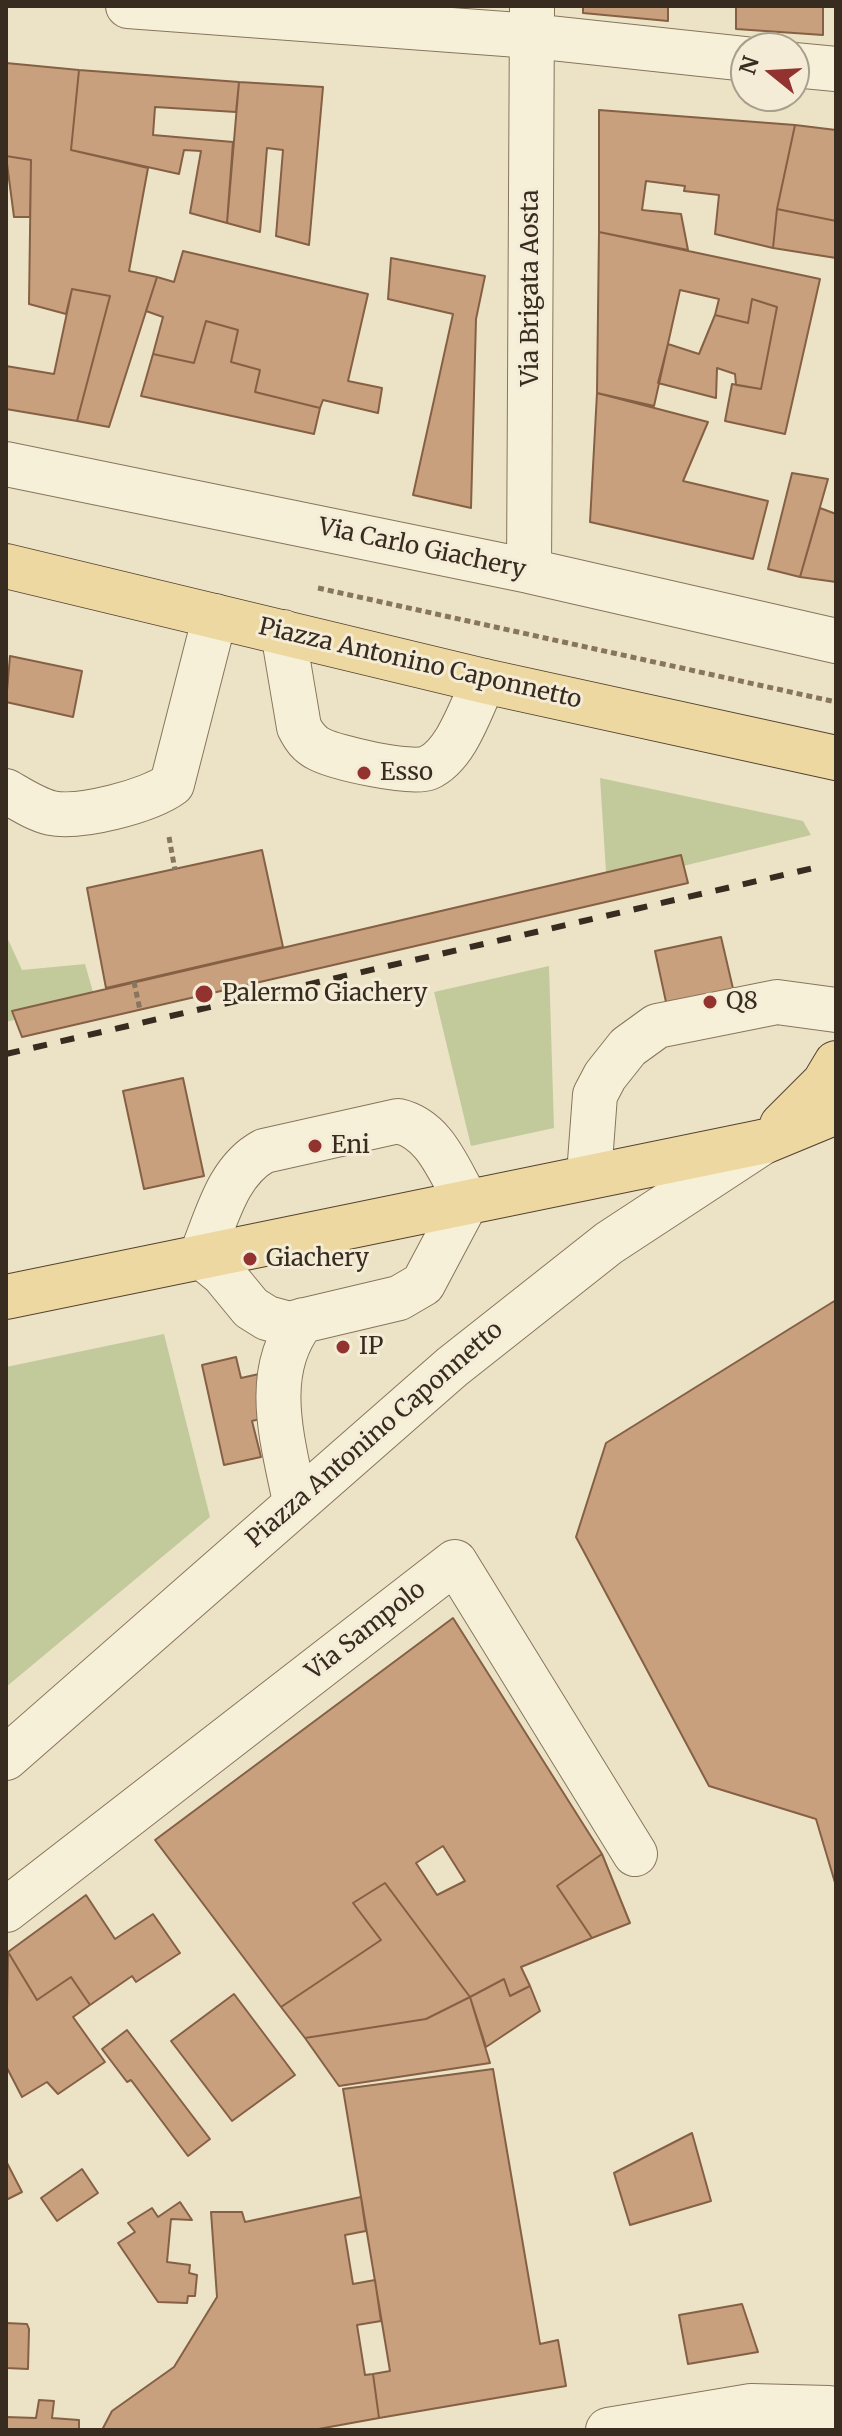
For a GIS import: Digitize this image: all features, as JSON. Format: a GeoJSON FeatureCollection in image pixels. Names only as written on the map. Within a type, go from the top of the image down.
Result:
{"type":"FeatureCollection","features":[{"type":"Feature","properties":{"kind":"main road","name":"Piazza Antonino Caponnetto"},"geometry":{"type":"LineString","coordinates":[[6,566],[484,681],[835,759]]}},
{"type":"Feature","properties":{"kind":"main road","name":"Piazza Antonino Caponnetto"},"geometry":{"type":"LineString","coordinates":[[766,1141],[824,1083],[836,1063]]}},
{"type":"Feature","properties":{"kind":"main road","name":"Piazza Antonino Caponnetto"},"geometry":{"type":"LineString","coordinates":[[6,1297],[766,1141],[836,1112]]}},
{"type":"Feature","properties":{"kind":"street"},"geometry":{"type":"LineString","coordinates":[[128,6],[532,21],[730,56]]}},
{"type":"Feature","properties":{"kind":"street","name":"Via Brigata Aosta"},"geometry":{"type":"LineString","coordinates":[[529,571],[532,21]]}},
{"type":"Feature","properties":{"kind":"street"},"geometry":{"type":"LineString","coordinates":[[810,67],[836,69]]}},
{"type":"Feature","properties":{"kind":"street","name":"Via Carlo Giachery"},"geometry":{"type":"LineString","coordinates":[[6,464],[529,571],[836,641]]}},
{"type":"Feature","properties":{"kind":"street"},"geometry":{"type":"LineString","coordinates":[[6,791],[38,809],[64,815],[147,799],[172,784],[215,616]]}},
{"type":"Feature","properties":{"kind":"street"},"geometry":{"type":"LineString","coordinates":[[283,632],[299,727],[305,740],[331,754],[410,770],[427,769],[449,750],[484,681]]}},
{"type":"Feature","properties":{"kind":"street"},"geometry":{"type":"LineString","coordinates":[[589,1175],[595,1095],[605,1076],[628,1047],[657,1026],[777,1002],[836,1010]]}},
{"type":"Feature","properties":{"kind":"street"},"geometry":{"type":"LineString","coordinates":[[398,1121],[415,1125],[428,1134],[467,1201],[423,1284],[399,1298],[289,1324],[267,1318],[251,1308],[223,1274],[201,1256],[234,1177],[245,1161],[264,1151],[382,1124],[398,1121]]}},
{"type":"Feature","properties":{"kind":"street","name":"Piazza Antonino Caponnetto"},"geometry":{"type":"LineString","coordinates":[[6,1758],[452,1367],[622,1234],[766,1141]]}},
{"type":"Feature","properties":{"kind":"street"},"geometry":{"type":"LineString","coordinates":[[295,1502],[278,1407],[278,1379],[290,1341],[303,1320]]}},
{"type":"Feature","properties":{"kind":"street","name":"Via Sampolo"},"geometry":{"type":"LineString","coordinates":[[6,1910],[455,1562],[635,1854]]}},
{"type":"Feature","properties":{"kind":"street"},"geometry":{"type":"LineString","coordinates":[[608,2430],[751,2406],[832,2409]]}},
{"type":"Feature","properties":{"kind":"path"},"geometry":{"type":"LineString","coordinates":[[313,587],[836,702]]}},
{"type":"Feature","properties":{"kind":"path"},"geometry":{"type":"LineString","coordinates":[[134,982],[140,1010]]}},
{"type":"Feature","properties":{"kind":"green space"},"geometry":{"type":"Polygon","coordinates":[[[600,778],[803,821],[811,835],[683,866],[680,855],[606,872],[600,778]]]}},
{"type":"Feature","properties":{"kind":"green space"},"geometry":{"type":"Polygon","coordinates":[[[6,935],[22,970],[85,964],[93,992],[13,1011],[14,1020],[6,1022],[6,935]]]}},
{"type":"Feature","properties":{"kind":"green space"},"geometry":{"type":"Polygon","coordinates":[[[549,966],[554,1128],[471,1146],[434,992],[549,966]]]}},
{"type":"Feature","properties":{"kind":"green space"},"geometry":{"type":"Polygon","coordinates":[[[164,1334],[210,1517],[6,1687],[6,1367],[164,1334]]]}},
{"type":"Feature","properties":{"kind":"building"},"geometry":{"type":"Polygon","coordinates":[[[583,6],[668,6],[668,21],[583,13],[583,6]]]}},
{"type":"Feature","properties":{"kind":"building"},"geometry":{"type":"Polygon","coordinates":[[[736,6],[823,6],[823,35],[736,29],[736,6]]]}},
{"type":"Feature","properties":{"kind":"building"},"geometry":{"type":"Polygon","coordinates":[[[6,63],[79,70],[71,150],[148,168],[129,271],[157,277],[109,427],[77,421],[110,296],[72,289],[66,314],[29,304],[31,160],[6,156],[6,63]]]}},
{"type":"Feature","properties":{"kind":"building"},"geometry":{"type":"Polygon","coordinates":[[[79,70],[239,82],[236,112],[155,107],[153,135],[233,142],[227,223],[190,213],[201,151],[184,150],[179,174],[71,150],[79,70]]]}},
{"type":"Feature","properties":{"kind":"building"},"geometry":{"type":"Polygon","coordinates":[[[239,82],[323,87],[309,245],[276,236],[283,150],[267,148],[260,232],[227,223],[239,82]]]}},
{"type":"Feature","properties":{"kind":"building"},"geometry":{"type":"Polygon","coordinates":[[[599,110],[795,125],[777,209],[773,248],[715,234],[719,195],[684,191],[685,186],[646,181],[642,210],[681,214],[688,250],[599,232],[599,110]]]}},
{"type":"Feature","properties":{"kind":"building"},"geometry":{"type":"Polygon","coordinates":[[[795,125],[836,130],[836,221],[777,209],[795,125]]]}},
{"type":"Feature","properties":{"kind":"building"},"geometry":{"type":"Polygon","coordinates":[[[6,156],[31,160],[30,217],[14,217],[6,156]]]}},
{"type":"Feature","properties":{"kind":"building"},"geometry":{"type":"Polygon","coordinates":[[[777,209],[836,221],[836,258],[773,248],[777,209]]]}},
{"type":"Feature","properties":{"kind":"building"},"geometry":{"type":"Polygon","coordinates":[[[599,232],[820,279],[785,434],[725,421],[732,384],[761,389],[777,307],[752,299],[748,323],[715,315],[719,299],[680,290],[654,406],[597,393],[599,232]]]}},
{"type":"Feature","properties":{"kind":"building"},"geometry":{"type":"Polygon","coordinates":[[[183,251],[368,294],[348,381],[382,388],[378,413],[323,400],[320,408],[255,392],[260,370],[231,362],[238,330],[206,321],[194,363],[153,354],[163,317],[146,311],[157,277],[174,282],[183,251]]]}},
{"type":"Feature","properties":{"kind":"building"},"geometry":{"type":"Polygon","coordinates":[[[391,258],[485,276],[476,319],[471,508],[413,495],[453,314],[388,299],[391,258]]]}},
{"type":"Feature","properties":{"kind":"building"},"geometry":{"type":"Polygon","coordinates":[[[72,289],[110,296],[77,421],[6,409],[6,366],[54,374],[72,289]]]}},
{"type":"Feature","properties":{"kind":"building"},"geometry":{"type":"Polygon","coordinates":[[[752,299],[777,307],[761,389],[736,385],[735,374],[717,368],[716,398],[658,383],[668,344],[699,354],[715,315],[748,323],[752,299]]]}},
{"type":"Feature","properties":{"kind":"building"},"geometry":{"type":"Polygon","coordinates":[[[206,321],[238,330],[231,362],[260,370],[255,392],[320,408],[314,434],[141,396],[153,354],[194,363],[206,321]]]}},
{"type":"Feature","properties":{"kind":"building"},"geometry":{"type":"Polygon","coordinates":[[[597,393],[708,422],[683,481],[768,501],[753,559],[590,522],[597,393]]]}},
{"type":"Feature","properties":{"kind":"building"},"geometry":{"type":"Polygon","coordinates":[[[792,473],[828,479],[800,577],[768,569],[792,473]]]}},
{"type":"Feature","properties":{"kind":"building"},"geometry":{"type":"Polygon","coordinates":[[[820,508],[836,514],[836,582],[800,577],[820,508]]]}},
{"type":"Feature","properties":{"kind":"building"},"geometry":{"type":"Polygon","coordinates":[[[10,656],[82,671],[73,717],[6,702],[10,656]]]}},
{"type":"Feature","properties":{"kind":"building"},"geometry":{"type":"Polygon","coordinates":[[[262,850],[283,947],[106,988],[87,888],[262,850]]]}},
{"type":"Feature","properties":{"kind":"building"},"geometry":{"type":"Polygon","coordinates":[[[681,855],[688,883],[22,1037],[12,1011],[681,855]]]}},
{"type":"Feature","properties":{"kind":"building"},"geometry":{"type":"Polygon","coordinates":[[[721,937],[741,1023],[674,1039],[655,951],[721,937]]]}},
{"type":"Feature","properties":{"kind":"building"},"geometry":{"type":"Polygon","coordinates":[[[183,1078],[204,1176],[144,1189],[123,1091],[183,1078]]]}},
{"type":"Feature","properties":{"kind":"building"},"geometry":{"type":"Polygon","coordinates":[[[836,1300],[836,1886],[816,1819],[709,1786],[576,1537],[606,1443],[836,1300]]]}},
{"type":"Feature","properties":{"kind":"building"},"geometry":{"type":"Polygon","coordinates":[[[236,1357],[241,1378],[259,1374],[268,1417],[252,1421],[261,1457],[224,1465],[202,1365],[236,1357]]]}},
{"type":"Feature","properties":{"kind":"building"},"geometry":{"type":"Polygon","coordinates":[[[453,1618],[602,1854],[557,1886],[592,1938],[521,1967],[530,1986],[510,1996],[504,1979],[470,1997],[385,1883],[353,1903],[381,1940],[281,2007],[155,1840],[453,1618]],[[443,1846],[416,1863],[437,1895],[465,1881],[443,1846]]]}},
{"type":"Feature","properties":{"kind":"building"},"geometry":{"type":"Polygon","coordinates":[[[602,1854],[630,1923],[592,1938],[557,1886],[602,1854]]]}},
{"type":"Feature","properties":{"kind":"building"},"geometry":{"type":"Polygon","coordinates":[[[385,1883],[470,1997],[426,2019],[305,2038],[281,2007],[381,1940],[353,1903],[385,1883]]]}},
{"type":"Feature","properties":{"kind":"building"},"geometry":{"type":"Polygon","coordinates":[[[86,1895],[115,1939],[153,1914],[180,1953],[136,1982],[132,1976],[90,2005],[71,1977],[37,2000],[8,1952],[86,1895]]]}},
{"type":"Feature","properties":{"kind":"building"},"geometry":{"type":"Polygon","coordinates":[[[8,1952],[37,2000],[71,1977],[90,2005],[73,2017],[105,2062],[58,2094],[47,2082],[22,2097],[6,2066],[8,1952]]]}},
{"type":"Feature","properties":{"kind":"building"},"geometry":{"type":"Polygon","coordinates":[[[504,1979],[510,1996],[530,1986],[540,2011],[486,2047],[470,1997],[504,1979]]]}},
{"type":"Feature","properties":{"kind":"building"},"geometry":{"type":"Polygon","coordinates":[[[234,1994],[295,2075],[232,2121],[171,2041],[234,1994]]]}},
{"type":"Feature","properties":{"kind":"building"},"geometry":{"type":"Polygon","coordinates":[[[470,1997],[490,2063],[339,2086],[305,2038],[426,2019],[470,1997]]]}},
{"type":"Feature","properties":{"kind":"building"},"geometry":{"type":"Polygon","coordinates":[[[127,2030],[210,2139],[188,2156],[131,2080],[127,2082],[102,2049],[127,2030]]]}},
{"type":"Feature","properties":{"kind":"building"},"geometry":{"type":"Polygon","coordinates":[[[493,2069],[540,2344],[558,2340],[566,2386],[379,2418],[373,2374],[390,2371],[343,2089],[493,2069]]]}},
{"type":"Feature","properties":{"kind":"building"},"geometry":{"type":"Polygon","coordinates":[[[692,2133],[711,2201],[630,2225],[614,2173],[692,2133]]]}},
{"type":"Feature","properties":{"kind":"building"},"geometry":{"type":"Polygon","coordinates":[[[6,2161],[22,2192],[6,2200],[6,2161]]]}},
{"type":"Feature","properties":{"kind":"building"},"geometry":{"type":"Polygon","coordinates":[[[82,2169],[98,2193],[57,2221],[41,2198],[82,2169]]]}},
{"type":"Feature","properties":{"kind":"building"},"geometry":{"type":"Polygon","coordinates":[[[361,2197],[366,2231],[345,2235],[353,2284],[375,2280],[381,2321],[357,2325],[365,2375],[373,2374],[379,2418],[313,2430],[102,2430],[112,2411],[174,2367],[217,2297],[211,2212],[242,2212],[245,2222],[361,2197]]]}},
{"type":"Feature","properties":{"kind":"building"},"geometry":{"type":"Polygon","coordinates":[[[180,2202],[192,2220],[171,2219],[167,2262],[190,2265],[189,2273],[197,2275],[195,2296],[188,2296],[187,2303],[158,2302],[118,2243],[135,2232],[128,2223],[152,2208],[158,2217],[180,2202]]]}},
{"type":"Feature","properties":{"kind":"building"},"geometry":{"type":"Polygon","coordinates":[[[742,2304],[758,2352],[688,2364],[679,2315],[742,2304]]]}},
{"type":"Feature","properties":{"kind":"building"},"geometry":{"type":"Polygon","coordinates":[[[6,2323],[27,2324],[28,2369],[6,2368],[6,2323]]]}},
{"type":"Feature","properties":{"kind":"building"},"geometry":{"type":"Polygon","coordinates":[[[39,2400],[54,2401],[52,2418],[79,2420],[79,2430],[6,2430],[6,2417],[36,2418],[39,2400]]]}},
{"type":"Feature","properties":{"kind":"railway"},"geometry":{"type":"LineString","coordinates":[[6,1054],[818,867]]}},
{"type":"Feature","properties":{"kind":"place","name":"Esso"},"geometry":{"type":"Point","coordinates":[364,773]}},
{"type":"Feature","properties":{"kind":"place","name":"Palermo Giachery"},"geometry":{"type":"Point","coordinates":[204,994]}},
{"type":"Feature","properties":{"kind":"place","name":"Q8"},"geometry":{"type":"Point","coordinates":[710,1002]}},
{"type":"Feature","properties":{"kind":"place","name":"Eni"},"geometry":{"type":"Point","coordinates":[315,1146]}},
{"type":"Feature","properties":{"kind":"place","name":"Giachery"},"geometry":{"type":"Point","coordinates":[250,1259]}},
{"type":"Feature","properties":{"kind":"place","name":"IP"},"geometry":{"type":"Point","coordinates":[343,1347]}}]}
